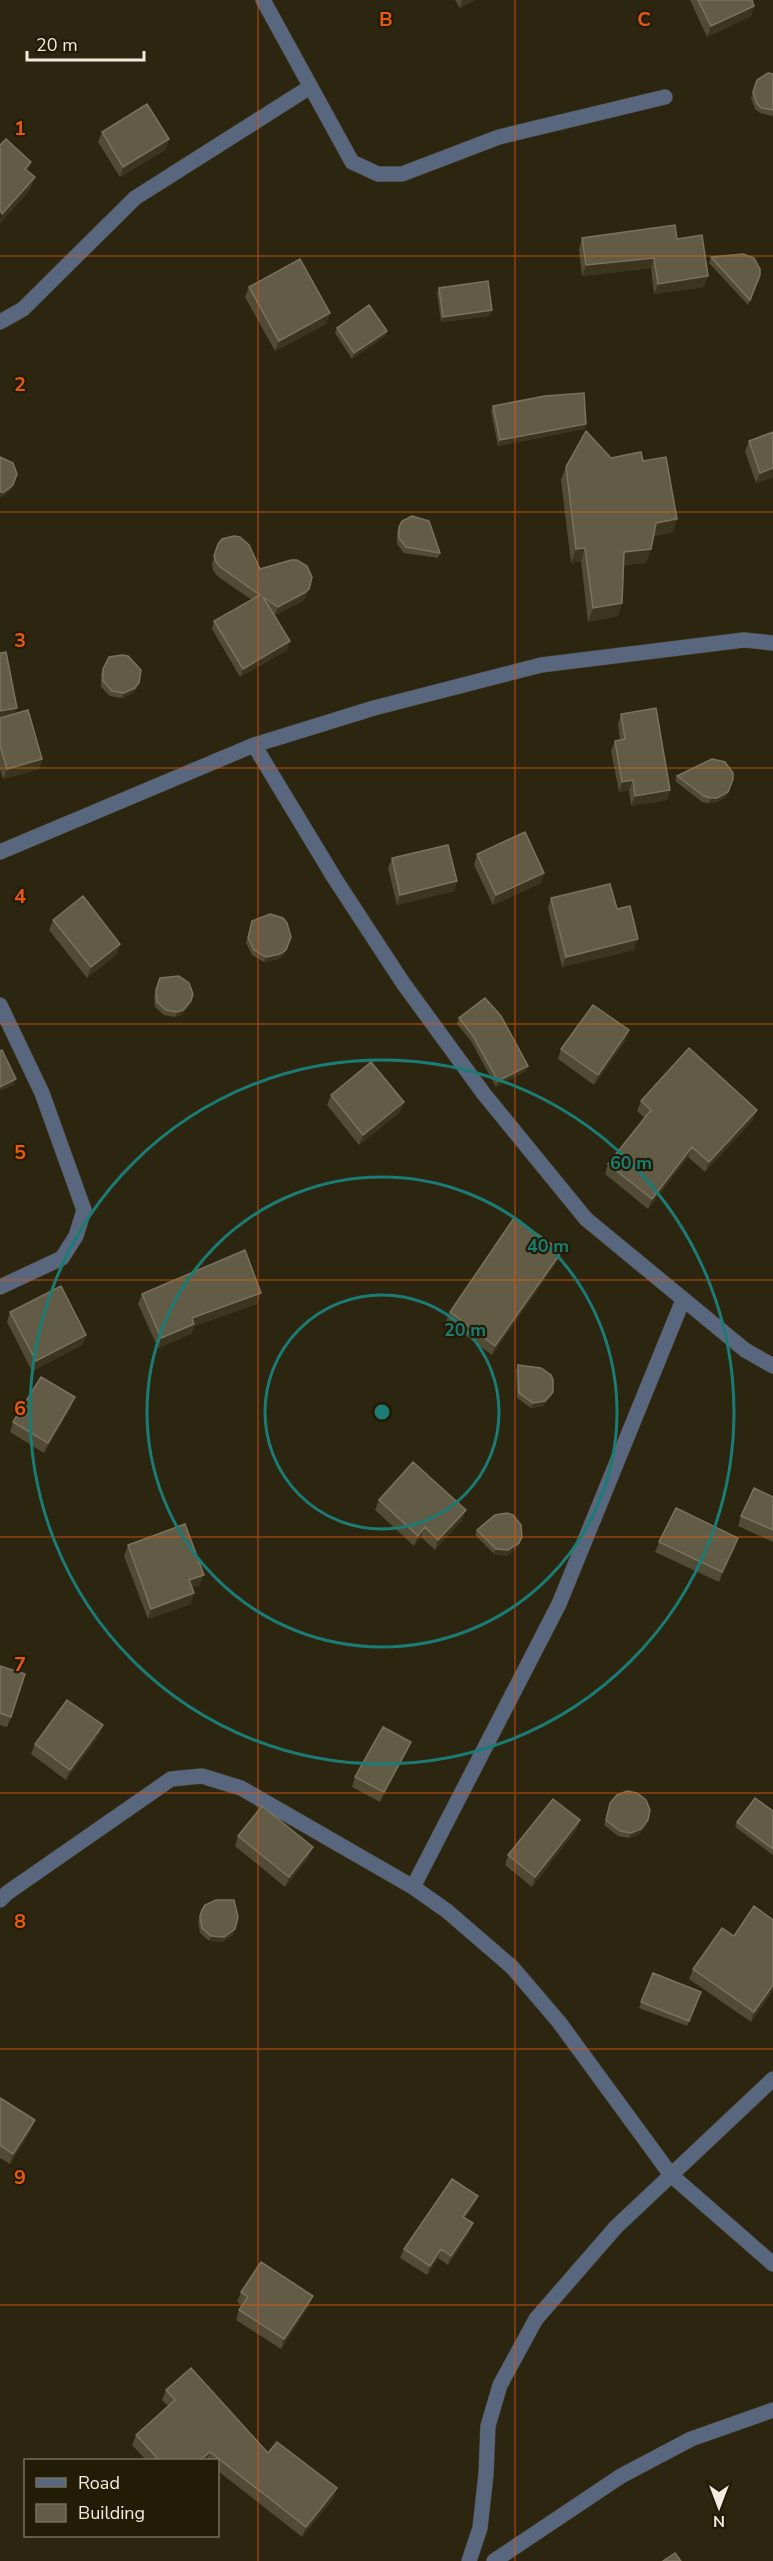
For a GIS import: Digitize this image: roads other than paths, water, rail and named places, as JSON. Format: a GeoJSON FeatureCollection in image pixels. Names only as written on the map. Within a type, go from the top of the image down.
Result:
{"type":"FeatureCollection","features":[{"type":"Feature","properties":{"kind":"street"},"geometry":{"type":"LineString","coordinates":[[262,0],[352,162],[378,174],[402,174],[499,137],[665,97]]}},
{"type":"Feature","properties":{"kind":"street"},"geometry":{"type":"LineString","coordinates":[[0,322],[23,309],[135,198],[310,87]]}},
{"type":"Feature","properties":{"kind":"street"},"geometry":{"type":"LineString","coordinates":[[0,852],[254,745],[374,708],[541,665],[744,640],[773,643]]}},
{"type":"Feature","properties":{"kind":"street"},"geometry":{"type":"LineString","coordinates":[[254,745],[335,879],[403,983],[484,1094],[586,1219],[746,1350],[773,1365]]}},
{"type":"Feature","properties":{"kind":"street"},"geometry":{"type":"LineString","coordinates":[[0,1005],[42,1093],[84,1210],[76,1236],[62,1258],[0,1287]]}},
{"type":"Feature","properties":{"kind":"street"},"geometry":{"type":"LineString","coordinates":[[413,1887],[559,1604],[683,1300]]}},
{"type":"Feature","properties":{"kind":"street"},"geometry":{"type":"LineString","coordinates":[[0,1900],[171,1779],[202,1776],[241,1788],[413,1887],[447,1911],[512,1967],[559,2022],[671,2175],[773,2264]]}},
{"type":"Feature","properties":{"kind":"street"},"geometry":{"type":"LineString","coordinates":[[469,2561],[480,2528],[486,2475],[488,2426],[500,2385],[537,2319],[616,2227],[773,2079]]}},
{"type":"Feature","properties":{"kind":"street"},"geometry":{"type":"LineString","coordinates":[[494,2561],[621,2476],[691,2439],[773,2410]]}}]}
